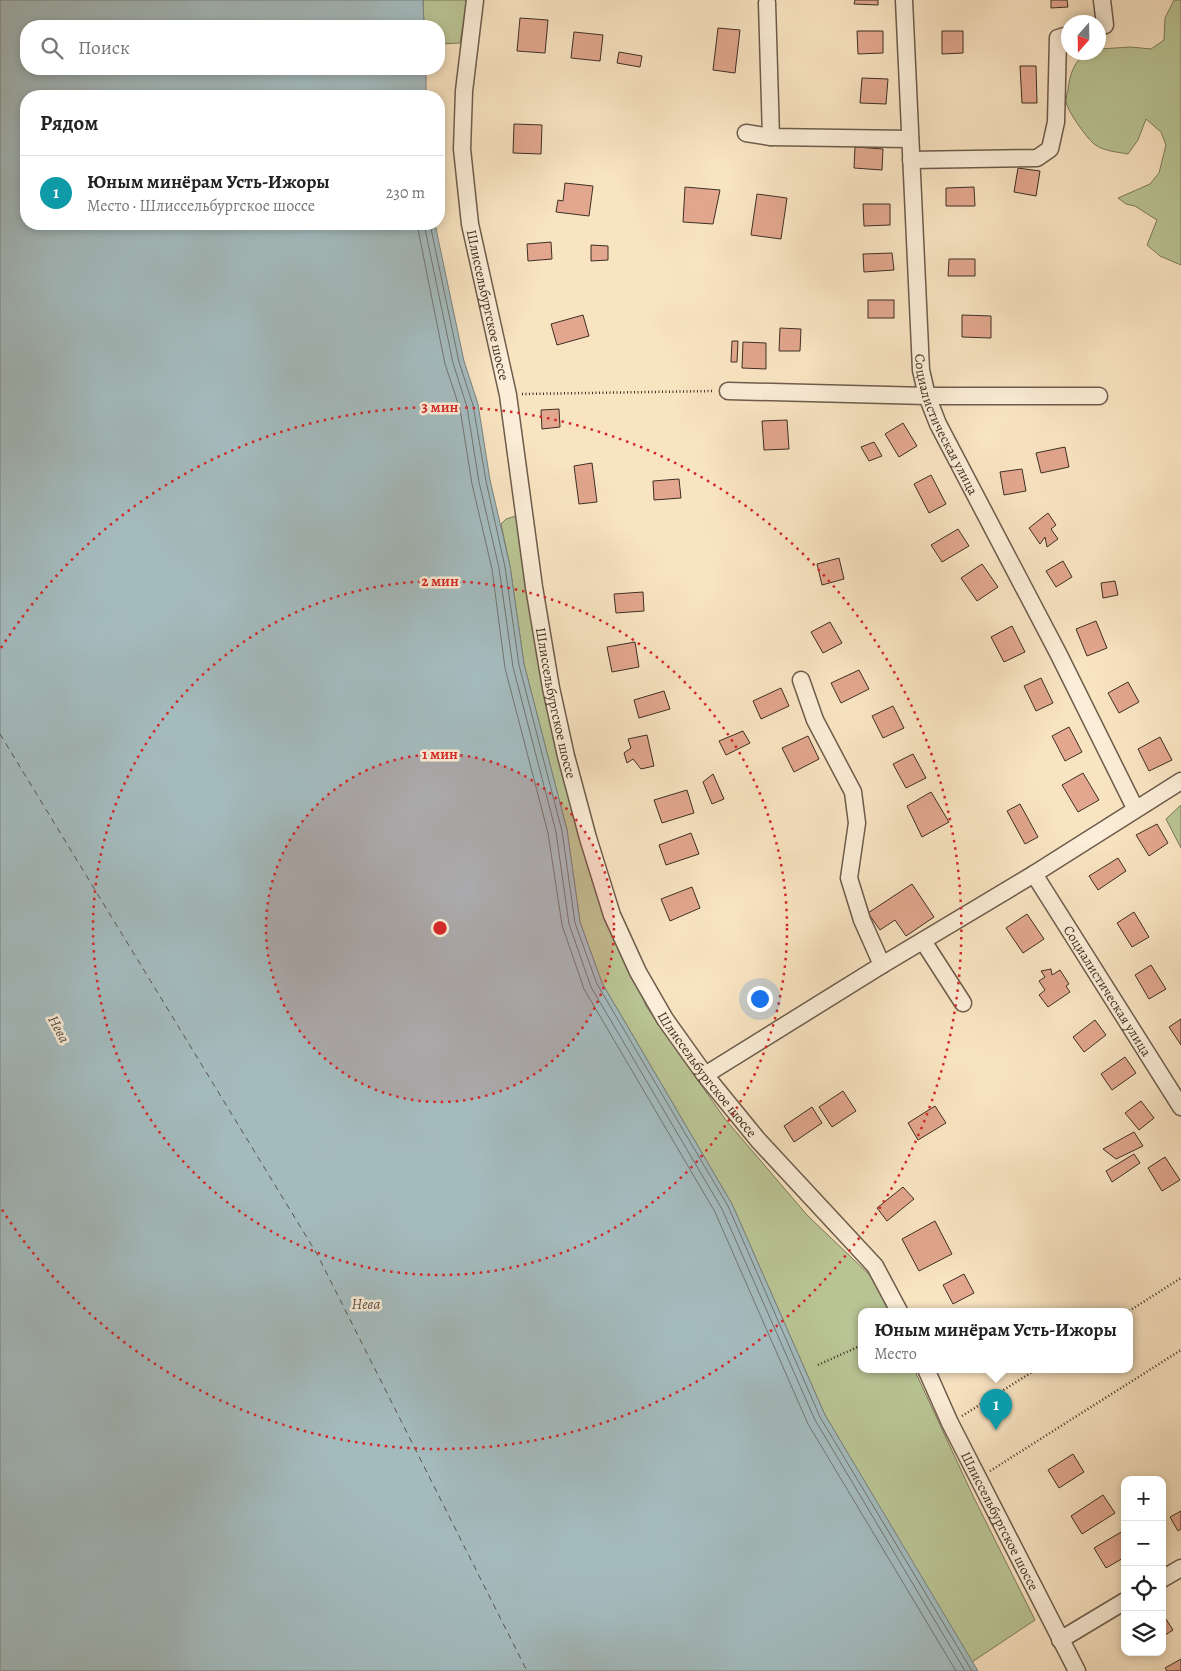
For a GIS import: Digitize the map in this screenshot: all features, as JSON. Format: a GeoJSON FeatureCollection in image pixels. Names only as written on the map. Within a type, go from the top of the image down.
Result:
{"type":"FeatureCollection","features":[{"type":"Feature","properties":{"kind":"street","name":"Шлиссельбургское шоссе"},"geometry":{"type":"LineString","coordinates":[[475,0],[464,91],[462,149],[470,224],[508,395],[534,587],[551,688],[566,756],[588,838],[612,915],[638,972],[665,1019],[705,1075],[758,1140],[875,1266],[897,1308]]}},
{"type":"Feature","properties":{"kind":"street","name":"Социалистическая улица"},"geometry":{"type":"LineString","coordinates":[[904,0],[921,370],[926,396],[938,424],[1058,653],[1135,808]]}},
{"type":"Feature","properties":{"kind":"street"},"geometry":{"type":"LineString","coordinates":[[1102,0],[1104,15]]}},
{"type":"Feature","properties":{"kind":"street"},"geometry":{"type":"LineString","coordinates":[[767,3],[771,137]]}},
{"type":"Feature","properties":{"kind":"street"},"geometry":{"type":"LineString","coordinates":[[911,160],[1037,158],[1050,149],[1056,122],[1058,38],[1061,37]]}},
{"type":"Feature","properties":{"kind":"street"},"geometry":{"type":"LineString","coordinates":[[746,133],[771,137],[910,139]]}},
{"type":"Feature","properties":{"kind":"street"},"geometry":{"type":"LineString","coordinates":[[728,391],[926,396],[1100,396]]}},
{"type":"Feature","properties":{"kind":"street"},"geometry":{"type":"LineString","coordinates":[[800,680],[815,720],[853,792],[857,823],[848,878],[862,920],[882,965]]}},
{"type":"Feature","properties":{"kind":"street"},"geometry":{"type":"LineString","coordinates":[[705,1075],[882,965],[1034,874],[1135,808],[1181,781]]}},
{"type":"Feature","properties":{"kind":"street","name":"Социалистическая улица"},"geometry":{"type":"LineString","coordinates":[[1034,874],[1181,1107]]}},
{"type":"Feature","properties":{"kind":"street"},"geometry":{"type":"LineString","coordinates":[[923,941],[963,1002]]}},
{"type":"Feature","properties":{"kind":"street","name":"Шлиссельбургское шоссе"},"geometry":{"type":"LineString","coordinates":[[928,1373],[950,1424],[1077,1671]]}},
{"type":"Feature","properties":{"kind":"street"},"geometry":{"type":"LineString","coordinates":[[1166,1577],[1181,1568]]}},
{"type":"Feature","properties":{"kind":"street"},"geometry":{"type":"LineString","coordinates":[[1060,1640],[1121,1603]]}},
{"type":"Feature","properties":{"kind":"path"},"geometry":{"type":"LineString","coordinates":[[508,395],[728,391]]}},
{"type":"Feature","properties":{"kind":"path"},"geometry":{"type":"LineString","coordinates":[[1133,1308],[1181,1278]]}},
{"type":"Feature","properties":{"kind":"path"},"geometry":{"type":"LineString","coordinates":[[818,1365],[858,1347]]}},
{"type":"Feature","properties":{"kind":"path"},"geometry":{"type":"LineString","coordinates":[[978,1478],[1181,1350]]}},
{"type":"Feature","properties":{"kind":"path"},"geometry":{"type":"LineString","coordinates":[[950,1424],[1031,1373]]}},
{"type":"Feature","properties":{"kind":"green space"},"geometry":{"type":"Polygon","coordinates":[[[423,0],[467,0],[460,43],[445,44],[445,20],[424,20],[423,0]]]}},
{"type":"Feature","properties":{"kind":"green space"},"geometry":{"type":"Polygon","coordinates":[[[1174,0],[1181,0],[1181,265],[1160,256],[1147,245],[1157,220],[1118,198],[1150,184],[1159,173],[1166,145],[1161,132],[1146,119],[1138,140],[1128,154],[1106,150],[1094,144],[1087,136],[1074,118],[1066,102],[1071,76],[1079,60],[1106,60],[1106,49],[1131,47],[1151,49],[1164,40],[1165,18],[1174,0]]]}},
{"type":"Feature","properties":{"kind":"green space"},"geometry":{"type":"Polygon","coordinates":[[[516,516],[527,557],[540,629],[626,955],[646,1006],[725,1119],[807,1215],[876,1281],[888,1308],[858,1308],[858,1373],[916,1373],[974,1498],[1035,1620],[972,1662],[825,1415],[732,1204],[602,983],[580,922],[567,830],[524,664],[510,566],[501,524],[506,519],[516,516]]]}},
{"type":"Feature","properties":{"kind":"green space"},"geometry":{"type":"Polygon","coordinates":[[[1181,805],[1181,848],[1166,819],[1181,805]]]}},
{"type":"Feature","properties":{"kind":"water","name":"Нева"},"geometry":{"type":"Polygon","coordinates":[[[0,0],[423,0],[424,20],[20,20],[20,75],[426,75],[426,90],[20,90],[20,230],[436,230],[464,361],[478,404],[490,480],[510,566],[524,664],[567,830],[580,922],[602,983],[732,1204],[825,1415],[978,1671],[0,1671],[0,0]]]}},
{"type":"Feature","properties":{"kind":"building"},"geometry":{"type":"Polygon","coordinates":[[[855,0],[878,0],[878,5],[854,4],[855,0]]]}},
{"type":"Feature","properties":{"kind":"building"},"geometry":{"type":"Polygon","coordinates":[[[1051,0],[1067,0],[1068,7],[1051,8],[1051,0]]]}},
{"type":"Feature","properties":{"kind":"building"},"geometry":{"type":"Polygon","coordinates":[[[520,18],[548,20],[545,53],[517,51],[520,18]]]}},
{"type":"Feature","properties":{"kind":"building"},"geometry":{"type":"Polygon","coordinates":[[[718,28],[740,30],[735,73],[713,70],[718,28]]]}},
{"type":"Feature","properties":{"kind":"building"},"geometry":{"type":"Polygon","coordinates":[[[857,31],[883,31],[883,53],[858,54],[857,31]]]}},
{"type":"Feature","properties":{"kind":"building"},"geometry":{"type":"Polygon","coordinates":[[[942,31],[963,31],[963,53],[942,54],[942,31]]]}},
{"type":"Feature","properties":{"kind":"building"},"geometry":{"type":"Polygon","coordinates":[[[574,32],[603,35],[600,61],[571,58],[574,32]]]}},
{"type":"Feature","properties":{"kind":"building"},"geometry":{"type":"Polygon","coordinates":[[[619,52],[642,56],[640,67],[617,63],[619,52]]]}},
{"type":"Feature","properties":{"kind":"building"},"geometry":{"type":"Polygon","coordinates":[[[1020,66],[1036,66],[1037,103],[1022,103],[1020,66]]]}},
{"type":"Feature","properties":{"kind":"building"},"geometry":{"type":"Polygon","coordinates":[[[862,78],[888,79],[886,104],[860,103],[862,78]]]}},
{"type":"Feature","properties":{"kind":"building"},"geometry":{"type":"Polygon","coordinates":[[[514,124],[542,125],[541,154],[513,153],[514,124]]]}},
{"type":"Feature","properties":{"kind":"building"},"geometry":{"type":"Polygon","coordinates":[[[855,147],[883,149],[882,170],[854,168],[855,147]]]}},
{"type":"Feature","properties":{"kind":"building"},"geometry":{"type":"Polygon","coordinates":[[[1018,168],[1040,171],[1036,196],[1014,192],[1018,168]]]}},
{"type":"Feature","properties":{"kind":"building"},"geometry":{"type":"Polygon","coordinates":[[[565,183],[593,186],[589,216],[556,212],[558,200],[563,201],[565,183]]]}},
{"type":"Feature","properties":{"kind":"building"},"geometry":{"type":"Polygon","coordinates":[[[685,187],[720,190],[713,224],[683,222],[685,187]]]}},
{"type":"Feature","properties":{"kind":"building"},"geometry":{"type":"Polygon","coordinates":[[[974,187],[975,206],[946,206],[946,188],[974,187]]]}},
{"type":"Feature","properties":{"kind":"building"},"geometry":{"type":"Polygon","coordinates":[[[757,194],[787,198],[781,239],[751,235],[757,194]]]}},
{"type":"Feature","properties":{"kind":"building"},"geometry":{"type":"Polygon","coordinates":[[[863,204],[890,204],[890,225],[864,226],[863,204]]]}},
{"type":"Feature","properties":{"kind":"building"},"geometry":{"type":"Polygon","coordinates":[[[551,242],[552,259],[528,261],[527,244],[551,242]]]}},
{"type":"Feature","properties":{"kind":"building"},"geometry":{"type":"Polygon","coordinates":[[[591,245],[608,246],[608,260],[591,261],[591,245]]]}},
{"type":"Feature","properties":{"kind":"building"},"geometry":{"type":"Polygon","coordinates":[[[892,253],[894,270],[864,272],[863,254],[892,253]]]}},
{"type":"Feature","properties":{"kind":"building"},"geometry":{"type":"Polygon","coordinates":[[[949,259],[975,259],[975,276],[948,276],[949,259]]]}},
{"type":"Feature","properties":{"kind":"building"},"geometry":{"type":"Polygon","coordinates":[[[868,300],[894,300],[894,318],[868,318],[868,300]]]}},
{"type":"Feature","properties":{"kind":"building"},"geometry":{"type":"Polygon","coordinates":[[[583,315],[589,336],[557,345],[551,324],[583,315]]]}},
{"type":"Feature","properties":{"kind":"building"},"geometry":{"type":"Polygon","coordinates":[[[962,315],[991,316],[991,338],[962,337],[962,315]]]}},
{"type":"Feature","properties":{"kind":"building"},"geometry":{"type":"Polygon","coordinates":[[[780,328],[801,329],[800,351],[779,351],[780,328]]]}},
{"type":"Feature","properties":{"kind":"building"},"geometry":{"type":"Polygon","coordinates":[[[732,341],[738,341],[737,362],[731,362],[732,341]]]}},
{"type":"Feature","properties":{"kind":"building"},"geometry":{"type":"Polygon","coordinates":[[[743,342],[766,343],[766,369],[742,368],[743,342]]]}},
{"type":"Feature","properties":{"kind":"building"},"geometry":{"type":"Polygon","coordinates":[[[559,409],[560,427],[542,429],[541,410],[559,409]]]}},
{"type":"Feature","properties":{"kind":"building"},"geometry":{"type":"Polygon","coordinates":[[[787,420],[789,449],[764,450],[762,421],[787,420]]]}},
{"type":"Feature","properties":{"kind":"building"},"geometry":{"type":"Polygon","coordinates":[[[903,423],[917,446],[899,457],[885,434],[903,423]]]}},
{"type":"Feature","properties":{"kind":"building"},"geometry":{"type":"Polygon","coordinates":[[[874,442],[882,456],[869,461],[861,447],[874,442]]]}},
{"type":"Feature","properties":{"kind":"building"},"geometry":{"type":"Polygon","coordinates":[[[1065,447],[1069,467],[1041,473],[1036,453],[1065,447]]]}},
{"type":"Feature","properties":{"kind":"building"},"geometry":{"type":"Polygon","coordinates":[[[592,463],[597,502],[579,504],[574,466],[592,463]]]}},
{"type":"Feature","properties":{"kind":"building"},"geometry":{"type":"Polygon","coordinates":[[[1022,469],[1026,491],[1004,495],[1000,472],[1022,469]]]}},
{"type":"Feature","properties":{"kind":"building"},"geometry":{"type":"Polygon","coordinates":[[[931,475],[946,504],[929,513],[914,484],[931,475]]]}},
{"type":"Feature","properties":{"kind":"building"},"geometry":{"type":"Polygon","coordinates":[[[679,479],[681,498],[654,500],[653,481],[679,479]]]}},
{"type":"Feature","properties":{"kind":"building"},"geometry":{"type":"Polygon","coordinates":[[[1048,513],[1056,525],[1051,529],[1058,539],[1047,547],[1045,537],[1040,544],[1029,528],[1048,513]]]}},
{"type":"Feature","properties":{"kind":"building"},"geometry":{"type":"Polygon","coordinates":[[[958,529],[969,546],[942,562],[931,545],[958,529]]]}},
{"type":"Feature","properties":{"kind":"building"},"geometry":{"type":"Polygon","coordinates":[[[839,558],[844,579],[822,585],[817,564],[839,558]]]}},
{"type":"Feature","properties":{"kind":"building"},"geometry":{"type":"Polygon","coordinates":[[[1063,561],[1072,577],[1056,587],[1046,571],[1063,561]]]}},
{"type":"Feature","properties":{"kind":"building"},"geometry":{"type":"Polygon","coordinates":[[[982,564],[998,587],[977,601],[961,578],[982,564]]]}},
{"type":"Feature","properties":{"kind":"building"},"geometry":{"type":"Polygon","coordinates":[[[1115,581],[1118,595],[1103,598],[1101,583],[1115,581]]]}},
{"type":"Feature","properties":{"kind":"building"},"geometry":{"type":"Polygon","coordinates":[[[643,592],[644,611],[616,613],[614,594],[643,592]]]}},
{"type":"Feature","properties":{"kind":"building"},"geometry":{"type":"Polygon","coordinates":[[[1096,621],[1107,648],[1087,656],[1076,629],[1096,621]]]}},
{"type":"Feature","properties":{"kind":"building"},"geometry":{"type":"Polygon","coordinates":[[[830,622],[842,643],[823,653],[811,632],[830,622]]]}},
{"type":"Feature","properties":{"kind":"building"},"geometry":{"type":"Polygon","coordinates":[[[1012,626],[1025,652],[1004,662],[991,637],[1012,626]]]}},
{"type":"Feature","properties":{"kind":"building"},"geometry":{"type":"Polygon","coordinates":[[[635,642],[639,667],[612,672],[607,647],[635,642]]]}},
{"type":"Feature","properties":{"kind":"building"},"geometry":{"type":"Polygon","coordinates":[[[859,670],[869,689],[841,703],[831,683],[859,670]]]}},
{"type":"Feature","properties":{"kind":"building"},"geometry":{"type":"Polygon","coordinates":[[[1041,678],[1053,703],[1036,711],[1024,686],[1041,678]]]}},
{"type":"Feature","properties":{"kind":"building"},"geometry":{"type":"Polygon","coordinates":[[[1128,682],[1139,702],[1119,713],[1108,693],[1128,682]]]}},
{"type":"Feature","properties":{"kind":"building"},"geometry":{"type":"Polygon","coordinates":[[[781,688],[789,706],[761,719],[753,701],[781,688]]]}},
{"type":"Feature","properties":{"kind":"building"},"geometry":{"type":"Polygon","coordinates":[[[664,691],[670,709],[639,718],[634,700],[664,691]]]}},
{"type":"Feature","properties":{"kind":"building"},"geometry":{"type":"Polygon","coordinates":[[[893,706],[904,728],[883,738],[872,716],[893,706]]]}},
{"type":"Feature","properties":{"kind":"building"},"geometry":{"type":"Polygon","coordinates":[[[1069,727],[1082,752],[1065,761],[1052,736],[1069,727]]]}},
{"type":"Feature","properties":{"kind":"building"},"geometry":{"type":"Polygon","coordinates":[[[743,731],[750,743],[726,755],[719,741],[743,731]]]}},
{"type":"Feature","properties":{"kind":"building"},"geometry":{"type":"Polygon","coordinates":[[[647,735],[654,766],[641,769],[633,759],[627,763],[624,753],[631,748],[628,739],[647,735]]]}},
{"type":"Feature","properties":{"kind":"building"},"geometry":{"type":"Polygon","coordinates":[[[808,736],[819,759],[794,772],[782,748],[808,736]]]}},
{"type":"Feature","properties":{"kind":"building"},"geometry":{"type":"Polygon","coordinates":[[[1160,737],[1172,760],[1149,771],[1138,749],[1160,737]]]}},
{"type":"Feature","properties":{"kind":"building"},"geometry":{"type":"Polygon","coordinates":[[[913,754],[926,778],[906,788],[893,764],[913,754]]]}},
{"type":"Feature","properties":{"kind":"building"},"geometry":{"type":"Polygon","coordinates":[[[1083,773],[1099,800],[1078,812],[1062,785],[1083,773]]]}},
{"type":"Feature","properties":{"kind":"building"},"geometry":{"type":"Polygon","coordinates":[[[713,774],[724,799],[712,804],[703,782],[713,774]]]}},
{"type":"Feature","properties":{"kind":"building"},"geometry":{"type":"Polygon","coordinates":[[[687,790],[694,813],[662,823],[654,800],[687,790]]]}},
{"type":"Feature","properties":{"kind":"building"},"geometry":{"type":"Polygon","coordinates":[[[931,792],[949,822],[922,837],[907,806],[931,792]]]}},
{"type":"Feature","properties":{"kind":"building"},"geometry":{"type":"Polygon","coordinates":[[[1020,804],[1038,837],[1025,844],[1007,811],[1020,804]]]}},
{"type":"Feature","properties":{"kind":"building"},"geometry":{"type":"Polygon","coordinates":[[[1157,824],[1168,843],[1149,856],[1136,835],[1157,824]]]}},
{"type":"Feature","properties":{"kind":"building"},"geometry":{"type":"Polygon","coordinates":[[[691,833],[699,854],[666,865],[659,845],[691,833]]]}},
{"type":"Feature","properties":{"kind":"building"},"geometry":{"type":"Polygon","coordinates":[[[1118,858],[1126,871],[1098,890],[1089,876],[1118,858]]]}},
{"type":"Feature","properties":{"kind":"building"},"geometry":{"type":"Polygon","coordinates":[[[912,884],[934,917],[906,936],[895,920],[880,930],[868,913],[912,884]]]}},
{"type":"Feature","properties":{"kind":"building"},"geometry":{"type":"Polygon","coordinates":[[[692,887],[700,908],[670,921],[661,899],[692,887]]]}},
{"type":"Feature","properties":{"kind":"building"},"geometry":{"type":"Polygon","coordinates":[[[1134,912],[1149,937],[1132,947],[1117,923],[1134,912]]]}},
{"type":"Feature","properties":{"kind":"building"},"geometry":{"type":"Polygon","coordinates":[[[1027,914],[1044,939],[1023,953],[1006,928],[1027,914]]]}},
{"type":"Feature","properties":{"kind":"building"},"geometry":{"type":"Polygon","coordinates":[[[1151,965],[1166,989],[1149,999],[1135,975],[1151,965]]]}},
{"type":"Feature","properties":{"kind":"building"},"geometry":{"type":"Polygon","coordinates":[[[1051,969],[1052,975],[1060,970],[1069,984],[1066,986],[1070,992],[1048,1007],[1039,995],[1045,990],[1039,981],[1045,977],[1041,971],[1051,969]]]}},
{"type":"Feature","properties":{"kind":"building"},"geometry":{"type":"Polygon","coordinates":[[[1181,1019],[1181,1045],[1169,1027],[1181,1019]]]}},
{"type":"Feature","properties":{"kind":"building"},"geometry":{"type":"Polygon","coordinates":[[[1095,1020],[1106,1035],[1084,1052],[1073,1037],[1095,1020]]]}},
{"type":"Feature","properties":{"kind":"building"},"geometry":{"type":"Polygon","coordinates":[[[1125,1057],[1136,1073],[1112,1090],[1101,1074],[1125,1057]]]}},
{"type":"Feature","properties":{"kind":"building"},"geometry":{"type":"Polygon","coordinates":[[[843,1091],[856,1111],[832,1127],[819,1107],[843,1091]]]}},
{"type":"Feature","properties":{"kind":"building"},"geometry":{"type":"Polygon","coordinates":[[[1141,1101],[1154,1118],[1139,1130],[1125,1113],[1141,1101]]]}},
{"type":"Feature","properties":{"kind":"building"},"geometry":{"type":"Polygon","coordinates":[[[935,1106],[946,1123],[918,1140],[908,1123],[935,1106]]]}},
{"type":"Feature","properties":{"kind":"building"},"geometry":{"type":"Polygon","coordinates":[[[812,1107],[822,1123],[794,1142],[784,1126],[812,1107]]]}},
{"type":"Feature","properties":{"kind":"building"},"geometry":{"type":"Polygon","coordinates":[[[1134,1132],[1143,1146],[1116,1159],[1103,1149],[1134,1132]]]}},
{"type":"Feature","properties":{"kind":"building"},"geometry":{"type":"Polygon","coordinates":[[[1134,1154],[1140,1163],[1112,1182],[1106,1171],[1134,1154]]]}},
{"type":"Feature","properties":{"kind":"building"},"geometry":{"type":"Polygon","coordinates":[[[1165,1157],[1180,1180],[1162,1191],[1148,1168],[1165,1157]]]}},
{"type":"Feature","properties":{"kind":"building"},"geometry":{"type":"Polygon","coordinates":[[[903,1187],[914,1199],[887,1221],[877,1208],[903,1187]]]}},
{"type":"Feature","properties":{"kind":"building"},"geometry":{"type":"Polygon","coordinates":[[[935,1221],[952,1254],[919,1271],[902,1239],[935,1221]]]}},
{"type":"Feature","properties":{"kind":"building"},"geometry":{"type":"Polygon","coordinates":[[[964,1274],[974,1293],[953,1304],[943,1285],[964,1274]]]}},
{"type":"Feature","properties":{"kind":"building"},"geometry":{"type":"Polygon","coordinates":[[[1073,1454],[1084,1472],[1059,1488],[1048,1470],[1073,1454]]]}},
{"type":"Feature","properties":{"kind":"building"},"geometry":{"type":"Polygon","coordinates":[[[1103,1495],[1115,1513],[1082,1534],[1071,1516],[1103,1495]]]}},
{"type":"Feature","properties":{"kind":"building"},"geometry":{"type":"Polygon","coordinates":[[[1181,1511],[1181,1529],[1178,1531],[1170,1517],[1181,1511]]]}},
{"type":"Feature","properties":{"kind":"building"},"geometry":{"type":"Polygon","coordinates":[[[1121,1532],[1121,1559],[1106,1568],[1094,1548],[1121,1532]]]}},
{"type":"Feature","properties":{"kind":"building"},"geometry":{"type":"Polygon","coordinates":[[[1166,1619],[1173,1630],[1166,1634],[1166,1619]]]}},
{"type":"Feature","properties":{"kind":"building"},"geometry":{"type":"Polygon","coordinates":[[[1181,1659],[1181,1671],[1167,1671],[1165,1668],[1181,1659]]]}},
{"type":"Feature","properties":{"kind":"ferry route"},"geometry":{"type":"LineString","coordinates":[[0,734],[317,1254],[527,1671]]}},
{"type":"Feature","properties":{"kind":"place","name":"Юным минёрам Усть-Ижоры"},"geometry":{"type":"Point","coordinates":[996,1430]}}]}
